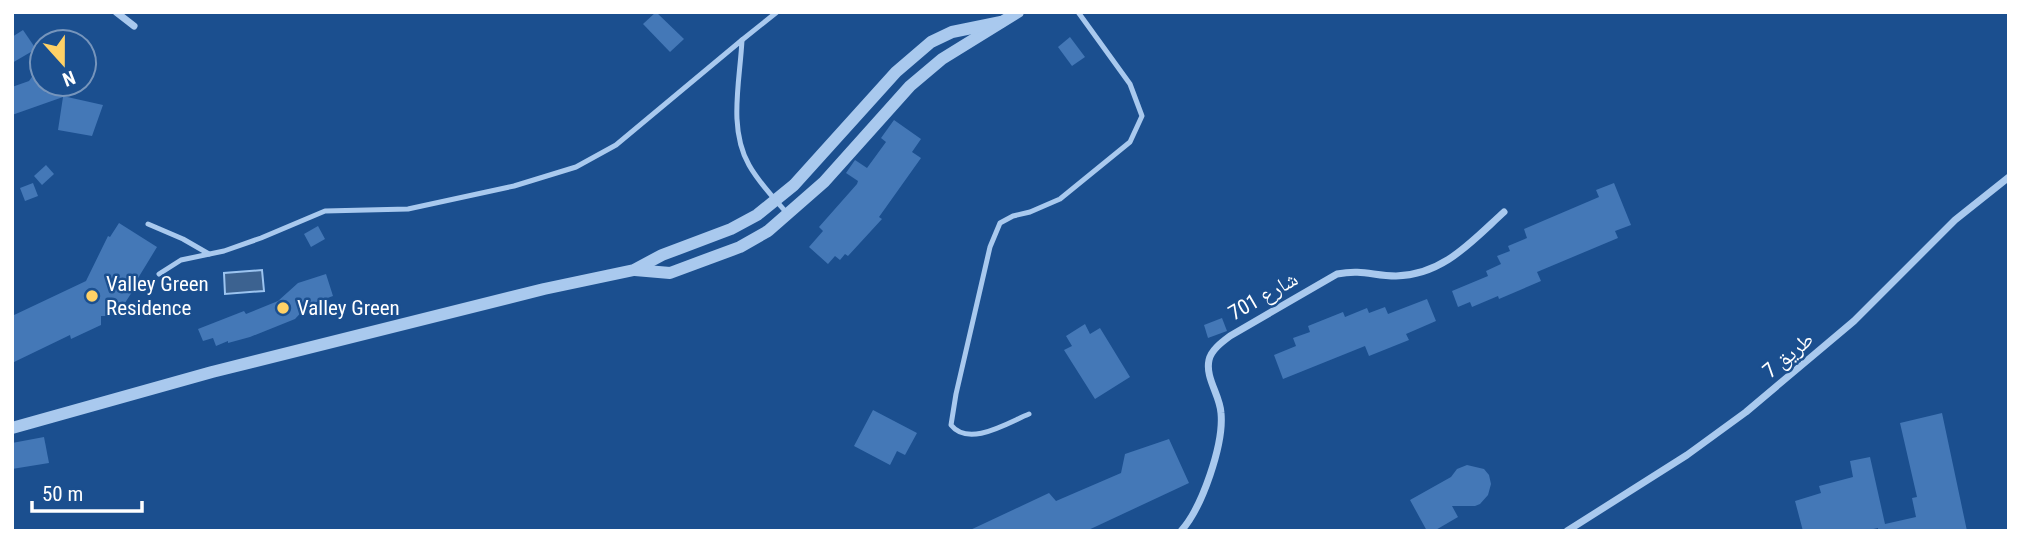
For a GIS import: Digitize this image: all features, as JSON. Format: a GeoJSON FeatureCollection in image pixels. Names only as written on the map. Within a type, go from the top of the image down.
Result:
{"type":"FeatureCollection","features":[{"type":"Feature","properties":{"kind":"street"},"geometry":{"type":"LineString","coordinates":[[116,12],[134,26]]}},
{"type":"Feature","properties":{"kind":"street"},"geometry":{"type":"LineString","coordinates":[[634,270],[670,273],[740,247],[768,231],[824,182],[910,86],[942,59],[1018,12]]}},
{"type":"Feature","properties":{"kind":"street"},"geometry":{"type":"LineString","coordinates":[[12,428],[212,372],[544,289],[634,270],[662,255],[732,229],[757,215],[810,169],[896,72],[931,42],[952,32],[1001,22]]}},
{"type":"Feature","properties":{"kind":"street","name":"طريق 7"},"geometry":{"type":"LineString","coordinates":[[1567,531],[1687,454],[1746,412],[1854,321],[1955,220],[2009,177]]}},
{"type":"Feature","properties":{"kind":"street","name":"شارع 701"},"geometry":{"type":"LineString","coordinates":[[1181,531],[1196,509],[1217,448],[1221,411],[1208,371],[1209,358],[1218,345],[1337,274],[1353,271],[1392,276],[1416,274],[1439,267],[1459,253],[1503,212]]}},
{"type":"Feature","properties":{"kind":"lane"},"geometry":{"type":"LineString","coordinates":[[159,274],[181,260],[261,238],[325,211],[408,209],[524,184],[576,167],[616,145],[777,12]]}},
{"type":"Feature","properties":{"kind":"lane"},"geometry":{"type":"LineString","coordinates":[[1029,414],[979,434],[966,434],[955,430],[951,425],[990,247],[1000,223],[1060,199],[1130,142],[1142,116],[1129,84],[1078,12]]}},
{"type":"Feature","properties":{"kind":"lane"},"geometry":{"type":"LineString","coordinates":[[742,40],[737,124],[739,142],[748,164],[764,188],[788,215]]}},
{"type":"Feature","properties":{"kind":"lane"},"geometry":{"type":"LineString","coordinates":[[148,224],[209,254]]}},
{"type":"Feature","properties":{"kind":"water"},"geometry":{"type":"Polygon","coordinates":[[[262,270],[264,291],[225,294],[224,273],[262,270]]]}},
{"type":"Feature","properties":{"kind":"building"},"geometry":{"type":"Polygon","coordinates":[[[656,12],[684,39],[670,52],[643,24],[656,12]]]}},
{"type":"Feature","properties":{"kind":"building"},"geometry":{"type":"Polygon","coordinates":[[[23,30],[28,37],[28,54],[12,63],[12,37],[23,30]]]}},
{"type":"Feature","properties":{"kind":"building"},"geometry":{"type":"Polygon","coordinates":[[[1070,37],[1085,57],[1072,66],[1058,47],[1070,37]]]}},
{"type":"Feature","properties":{"kind":"building"},"geometry":{"type":"Polygon","coordinates":[[[28,81],[28,98],[60,98],[12,115],[12,87],[28,81]]]}},
{"type":"Feature","properties":{"kind":"building"},"geometry":{"type":"Polygon","coordinates":[[[63,98],[103,105],[92,136],[58,130],[63,98]]]}},
{"type":"Feature","properties":{"kind":"building"},"geometry":{"type":"Polygon","coordinates":[[[894,120],[921,139],[912,152],[921,158],[879,217],[882,219],[848,256],[845,254],[840,260],[835,256],[828,264],[809,247],[823,231],[819,227],[857,184],[858,181],[846,173],[855,160],[867,168],[886,142],[881,138],[894,120]]]}},
{"type":"Feature","properties":{"kind":"building"},"geometry":{"type":"Polygon","coordinates":[[[46,165],[54,174],[42,185],[34,176],[46,165]]]}},
{"type":"Feature","properties":{"kind":"building"},"geometry":{"type":"Polygon","coordinates":[[[33,183],[38,196],[25,201],[20,188],[33,183]]]}},
{"type":"Feature","properties":{"kind":"building"},"geometry":{"type":"Polygon","coordinates":[[[1614,183],[1631,225],[1615,231],[1618,238],[1537,272],[1541,281],[1499,299],[1498,296],[1472,307],[1470,302],[1458,307],[1452,291],[1488,276],[1486,271],[1501,264],[1497,256],[1510,251],[1508,246],[1527,238],[1524,229],[1599,197],[1596,190],[1614,183]]]}},
{"type":"Feature","properties":{"kind":"building","name":"Valley Green Residence"},"geometry":{"type":"Polygon","coordinates":[[[119,223],[157,247],[119,312],[111,316],[101,316],[101,325],[71,339],[70,335],[12,363],[12,316],[86,281],[108,236],[110,237],[119,223]]]}},
{"type":"Feature","properties":{"kind":"building"},"geometry":{"type":"Polygon","coordinates":[[[318,226],[325,239],[311,247],[304,234],[318,226]]]}},
{"type":"Feature","properties":{"kind":"building","name":"Valley Green"},"geometry":{"type":"Polygon","coordinates":[[[326,274],[333,296],[308,305],[295,319],[250,337],[216,346],[213,338],[203,341],[198,329],[278,301],[298,283],[326,274]]]}},
{"type":"Feature","properties":{"kind":"building"},"geometry":{"type":"Polygon","coordinates":[[[1427,299],[1436,321],[1406,334],[1409,340],[1369,356],[1365,346],[1283,379],[1274,355],[1296,346],[1293,338],[1310,332],[1308,326],[1343,312],[1345,317],[1367,308],[1369,313],[1385,307],[1388,314],[1427,299]]]}},
{"type":"Feature","properties":{"kind":"building"},"geometry":{"type":"Polygon","coordinates":[[[1222,318],[1227,331],[1208,338],[1204,325],[1222,318]]]}},
{"type":"Feature","properties":{"kind":"building"},"geometry":{"type":"Polygon","coordinates":[[[1085,324],[1090,334],[1100,328],[1130,377],[1095,399],[1064,350],[1072,346],[1066,336],[1085,324]]]}},
{"type":"Feature","properties":{"kind":"building"},"geometry":{"type":"Polygon","coordinates":[[[873,410],[917,433],[905,455],[897,451],[890,465],[854,446],[873,410]]]}},
{"type":"Feature","properties":{"kind":"building"},"geometry":{"type":"Polygon","coordinates":[[[1942,413],[1967,531],[1878,531],[1878,528],[1864,531],[1803,531],[1795,501],[1821,493],[1819,486],[1853,477],[1850,461],[1870,457],[1885,524],[1916,517],[1912,498],[1917,497],[1900,423],[1942,413]]]}},
{"type":"Feature","properties":{"kind":"building"},"geometry":{"type":"Polygon","coordinates":[[[44,437],[49,463],[12,469],[12,443],[44,437]]]}},
{"type":"Feature","properties":{"kind":"building"},"geometry":{"type":"Polygon","coordinates":[[[1169,439],[1189,483],[1097,526],[1086,531],[968,531],[1049,493],[1056,501],[1121,473],[1125,454],[1169,439]]]}},
{"type":"Feature","properties":{"kind":"building"},"geometry":{"type":"Polygon","coordinates":[[[1467,465],[1484,469],[1489,475],[1491,484],[1488,495],[1475,506],[1452,506],[1458,517],[1434,531],[1427,531],[1410,500],[1467,465]]]}},
{"type":"Feature","properties":{"kind":"place","name":"Valley Green Residence"},"geometry":{"type":"Point","coordinates":[92,296]}},
{"type":"Feature","properties":{"kind":"place","name":"Valley Green"},"geometry":{"type":"Point","coordinates":[283,308]}}]}
